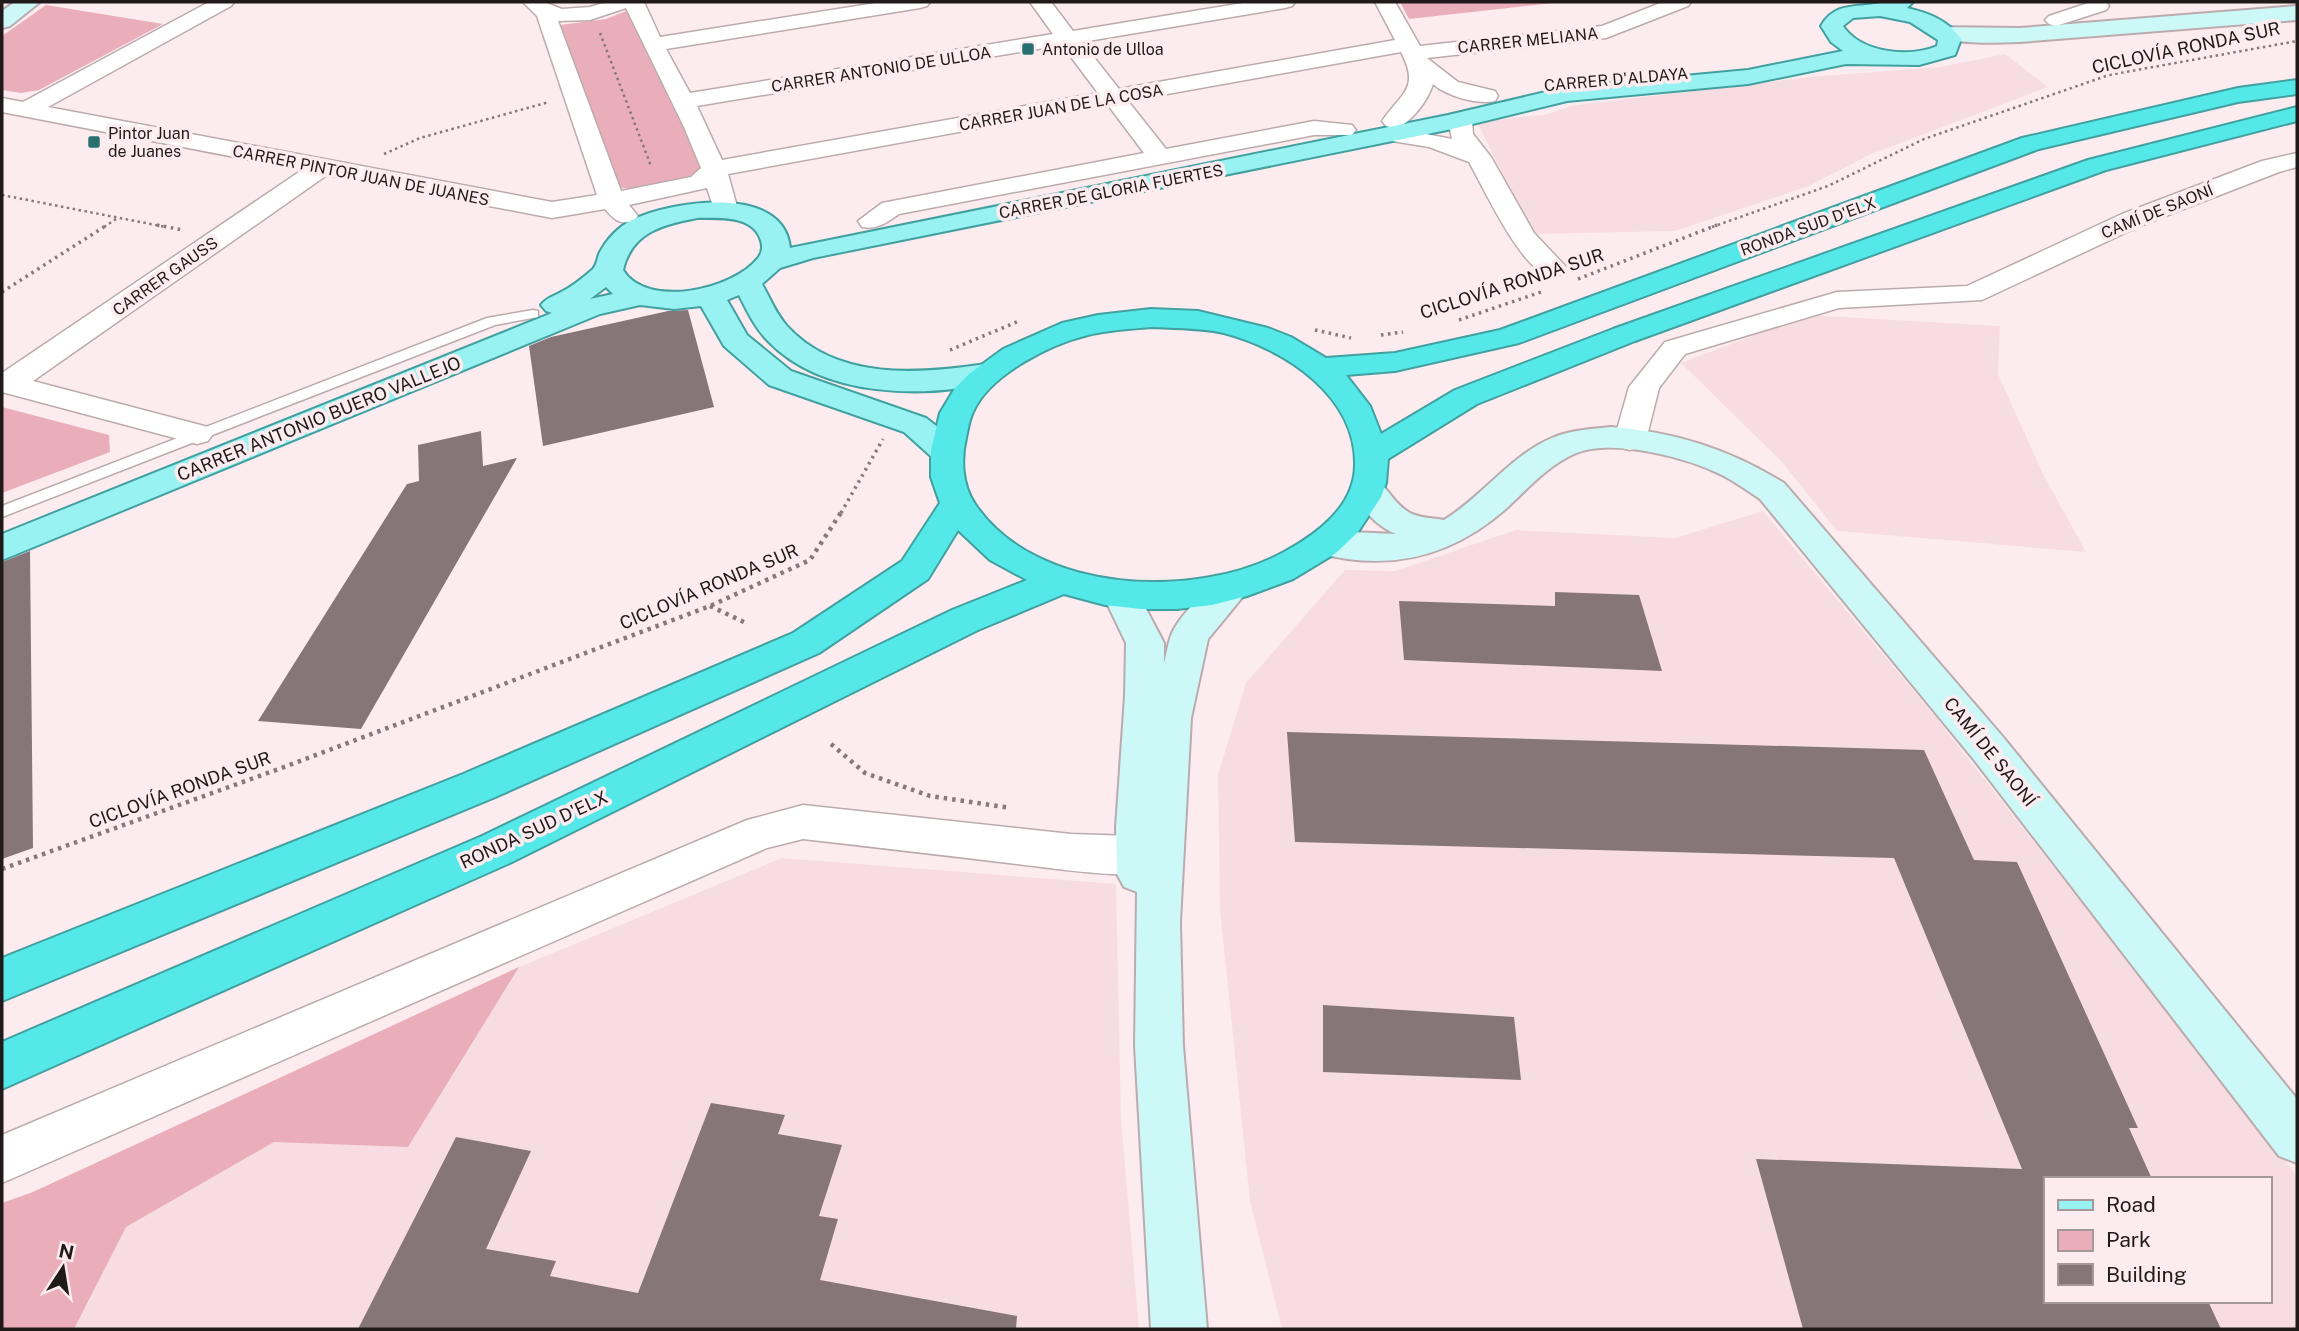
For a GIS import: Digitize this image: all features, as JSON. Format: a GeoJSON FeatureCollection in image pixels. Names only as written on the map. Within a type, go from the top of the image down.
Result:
{"type":"FeatureCollection","features":[{"type":"Feature","properties":{"kind":"highway","name":"RONDA SUD D'ELX"},"geometry":{"type":"LineString","coordinates":[[1321,368],[1395,362],[1508,337],[2031,143],[2238,95],[2297,87]]}},
{"type":"Feature","properties":{"kind":"highway"},"geometry":{"type":"LineString","coordinates":[[1370,472],[1466,397],[1624,335],[2097,164],[2297,114]]}},
{"type":"Feature","properties":{"kind":"highway"},"geometry":{"type":"LineString","coordinates":[[1151,318],[1226,326],[1272,340],[1321,368],[1357,408],[1370,472],[1357,509],[1328,543],[1285,570],[1232,588],[1177,597],[1121,595],[1060,581],[1016,560],[981,534],[957,503],[947,477],[945,450],[957,410],[986,374],[1032,344],[1089,325],[1151,318]]}},
{"type":"Feature","properties":{"kind":"highway"},"geometry":{"type":"LineString","coordinates":[[2,980],[478,786],[806,643],[915,570],[957,503]]}},
{"type":"Feature","properties":{"kind":"highway","name":"RONDA SUD D'ELX"},"geometry":{"type":"LineString","coordinates":[[2,1066],[497,849],[965,620],[1060,581]]}},
{"type":"Feature","properties":{"kind":"main road"},"geometry":{"type":"LineString","coordinates":[[2,21],[29,2]]}},
{"type":"Feature","properties":{"kind":"main road"},"geometry":{"type":"LineString","coordinates":[[1891,6],[1928,11],[1946,41]]}},
{"type":"Feature","properties":{"kind":"main road","name":"CARRER D'ALDAYA"},"geometry":{"type":"LineString","coordinates":[[1394,128],[1487,96],[1591,79],[1681,74],[1803,52],[1823,43],[1835,33],[1832,26],[1841,15],[1891,6]]}},
{"type":"Feature","properties":{"kind":"main road"},"geometry":{"type":"LineString","coordinates":[[1946,41],[2104,12],[2297,13]]}},
{"type":"Feature","properties":{"kind":"main road"},"geometry":{"type":"LineString","coordinates":[[1946,41],[2297,23]]}},
{"type":"Feature","properties":{"kind":"main road"},"geometry":{"type":"LineString","coordinates":[[1835,33],[1851,46],[1880,56],[1913,59],[1940,55],[1946,41]]}},
{"type":"Feature","properties":{"kind":"main road","name":"CARRER D'ALDAYA"},"geometry":{"type":"LineString","coordinates":[[1456,121],[1568,94],[1696,84],[1752,76],[1825,59],[1880,56]]}},
{"type":"Feature","properties":{"kind":"main road","name":"CARRER DE GLORIA FUERTES"},"geometry":{"type":"LineString","coordinates":[[773,231],[810,232],[1344,130],[1456,121]]}},
{"type":"Feature","properties":{"kind":"main road","name":"CARRER DE GLORIA FUERTES"},"geometry":{"type":"LineString","coordinates":[[771,262],[808,251],[1394,128]]}},
{"type":"Feature","properties":{"kind":"main road"},"geometry":{"type":"LineString","coordinates":[[697,210],[725,210],[762,221],[773,231],[777,246],[771,262],[747,282],[710,296],[673,300],[639,296],[619,285],[610,270],[611,254],[623,239],[643,225],[669,215],[697,210]]}},
{"type":"Feature","properties":{"kind":"main road","name":"CARRER ANTONIO BUERO VALLEJO"},"geometry":{"type":"LineString","coordinates":[[2,528],[575,297],[610,270]]}},
{"type":"Feature","properties":{"kind":"main road"},"geometry":{"type":"LineString","coordinates":[[747,282],[767,321],[781,338],[817,363],[881,379],[947,381],[986,374]]}},
{"type":"Feature","properties":{"kind":"main road","name":"CARRER ANTONIO BUERO VALLEJO"},"geometry":{"type":"LineString","coordinates":[[2,548],[590,308],[639,296]]}},
{"type":"Feature","properties":{"kind":"main road"},"geometry":{"type":"LineString","coordinates":[[710,296],[735,340],[780,378],[915,425],[945,450]]}},
{"type":"Feature","properties":{"kind":"main road","name":"CAMÍ DE SAONÍ"},"geometry":{"type":"LineString","coordinates":[[1449,533],[1548,453],[1572,443],[1597,439],[1630,440],[1686,449],[1733,467],[1772,491],[1989,749],[2297,1138]]}},
{"type":"Feature","properties":{"kind":"main road"},"geometry":{"type":"LineString","coordinates":[[1370,472],[1380,509],[1403,524],[1449,533]]}},
{"type":"Feature","properties":{"kind":"main road"},"geometry":{"type":"LineString","coordinates":[[1328,543],[1401,546],[1433,540],[1449,533]]}},
{"type":"Feature","properties":{"kind":"main road"},"geometry":{"type":"LineString","coordinates":[[1179,1329],[1171,1253],[1150,856],[1171,718],[1190,634],[1232,588]]}},
{"type":"Feature","properties":{"kind":"main road"},"geometry":{"type":"LineString","coordinates":[[1121,595],[1145,643],[1145,696],[1137,827],[1150,856]]}},
{"type":"Feature","properties":{"kind":"street"},"geometry":{"type":"LineString","coordinates":[[27,109],[224,2]]}},
{"type":"Feature","properties":{"kind":"street"},"geometry":{"type":"LineString","coordinates":[[541,8],[570,16],[595,13],[623,2]]}},
{"type":"Feature","properties":{"kind":"street"},"geometry":{"type":"LineString","coordinates":[[634,2],[670,79],[685,102],[715,169],[725,210]]}},
{"type":"Feature","properties":{"kind":"street"},"geometry":{"type":"LineString","coordinates":[[654,44],[920,2]]}},
{"type":"Feature","properties":{"kind":"street"},"geometry":{"type":"LineString","coordinates":[[1040,2],[1158,156]]}},
{"type":"Feature","properties":{"kind":"street","name":"CARRER ANTONIO DE ULLOA"},"geometry":{"type":"LineString","coordinates":[[685,102],[1285,2]]}},
{"type":"Feature","properties":{"kind":"street"},"geometry":{"type":"LineString","coordinates":[[1385,2],[1412,52],[1422,82],[1418,94],[1394,128],[1479,157]]}},
{"type":"Feature","properties":{"kind":"street","name":"CARRER MELIANA"},"geometry":{"type":"LineString","coordinates":[[1412,52],[1606,32],[1681,2]]}},
{"type":"Feature","properties":{"kind":"street"},"geometry":{"type":"LineString","coordinates":[[541,8],[611,199],[629,220],[623,239]]}},
{"type":"Feature","properties":{"kind":"street"},"geometry":{"type":"LineString","coordinates":[[2056,20],[2104,12]]}},
{"type":"Feature","properties":{"kind":"street"},"geometry":{"type":"LineString","coordinates":[[1412,52],[1450,87],[1487,96]]}},
{"type":"Feature","properties":{"kind":"street","name":"CARRER JUAN DE LA COSA"},"geometry":{"type":"LineString","coordinates":[[715,169],[1113,98],[1412,52]]}},
{"type":"Feature","properties":{"kind":"street","name":"CARRER PINTOR JUAN DE JUANES"},"geometry":{"type":"LineString","coordinates":[[2,105],[552,210],[660,192],[700,182],[715,169]]}},
{"type":"Feature","properties":{"kind":"street"},"geometry":{"type":"LineString","coordinates":[[1456,121],[1461,135],[1479,157],[1523,237],[1557,280]]}},
{"type":"Feature","properties":{"kind":"street","name":"CARRER DE GLORIA FUERTES"},"geometry":{"type":"LineString","coordinates":[[871,221],[891,208],[1158,156],[1314,128],[1344,130]]}},
{"type":"Feature","properties":{"kind":"street","name":"CAMÍ DE SAONÍ"},"geometry":{"type":"LineString","coordinates":[[1630,440],[1644,387],[1675,348],[1836,300],[1972,294],[2131,220],[2271,166],[2297,160]]}},
{"type":"Feature","properties":{"kind":"street","name":"CARRER GAUSS"},"geometry":{"type":"LineString","coordinates":[[5,383],[322,167]]}},
{"type":"Feature","properties":{"kind":"street"},"geometry":{"type":"LineString","coordinates":[[5,383],[197,434]]}},
{"type":"Feature","properties":{"kind":"street"},"geometry":{"type":"LineString","coordinates":[[2,1159],[761,832],[803,822],[1071,852],[1150,856]]}},
{"type":"Feature","properties":{"kind":"lane"},"geometry":{"type":"LineString","coordinates":[[2,512],[492,321],[533,314]]}},
{"type":"Feature","properties":{"kind":"path"},"geometry":{"type":"LineString","coordinates":[[596,22],[651,166]]}},
{"type":"Feature","properties":{"kind":"path","name":"CICLOVÍA RONDA SUR"},"geometry":{"type":"LineString","coordinates":[[1448,323],[1557,280],[1829,186],[1924,139],[2109,75],[2297,41]]}},
{"type":"Feature","properties":{"kind":"path"},"geometry":{"type":"LineString","coordinates":[[358,174],[382,155],[420,138],[552,102],[548,90]]}},
{"type":"Feature","properties":{"kind":"path"},"geometry":{"type":"LineString","coordinates":[[2,292],[116,218]]}},
{"type":"Feature","properties":{"kind":"path"},"geometry":{"type":"LineString","coordinates":[[912,380],[945,353],[1025,319]]}},
{"type":"Feature","properties":{"kind":"path"},"geometry":{"type":"LineString","coordinates":[[1310,329],[1355,338]]}},
{"type":"Feature","properties":{"kind":"path","name":"CICLOVÍA RONDA SUR"},"geometry":{"type":"LineString","coordinates":[[1368,337],[1409,331]]}},
{"type":"Feature","properties":{"kind":"path","name":"CICLOVÍA RONDA SUR"},"geometry":{"type":"LineString","coordinates":[[2,869],[287,766],[710,606],[810,560],[861,481],[895,418]]}},
{"type":"Feature","properties":{"kind":"path"},"geometry":{"type":"LineString","coordinates":[[710,606],[744,622]]}},
{"type":"Feature","properties":{"kind":"path"},"geometry":{"type":"LineString","coordinates":[[831,744],[865,773],[930,796],[1013,808]]}},
{"type":"Feature","properties":{"kind":"shaded area"},"geometry":{"type":"Polygon","coordinates":[[[2005,54],[2048,87],[1869,155],[1809,186],[1675,231],[1532,234],[1477,122],[1549,114],[1570,106],[1809,77],[1940,67],[2005,54]]]}},
{"type":"Feature","properties":{"kind":"shaded area"},"geometry":{"type":"Polygon","coordinates":[[[1807,315],[2000,326],[1998,374],[2043,474],[2086,552],[1837,531],[1782,462],[1681,363],[1807,315]]]}},
{"type":"Feature","properties":{"kind":"shaded area"},"geometry":{"type":"Polygon","coordinates":[[[1763,511],[1933,714],[2297,1176],[2297,1329],[1282,1329],[1250,1201],[1220,910],[1218,775],[1246,683],[1345,570],[1395,571],[1516,530],[1675,538],[1763,511]]]}},
{"type":"Feature","properties":{"kind":"shaded area"},"geometry":{"type":"Polygon","coordinates":[[[782,858],[1116,884],[1121,1118],[1139,1329],[2,1329],[2,1234],[33,1192],[519,967],[782,858]]]}},
{"type":"Feature","properties":{"kind":"green space"},"geometry":{"type":"Polygon","coordinates":[[[1400,2],[1561,2],[1409,19],[1400,2]]]}},
{"type":"Feature","properties":{"kind":"green space"},"geometry":{"type":"Polygon","coordinates":[[[46,5],[163,24],[39,90],[21,93],[2,90],[2,36],[46,5]]]}},
{"type":"Feature","properties":{"kind":"green space"},"geometry":{"type":"Polygon","coordinates":[[[626,11],[702,167],[685,179],[662,186],[638,189],[617,187],[560,25],[606,19],[626,11]]]}},
{"type":"Feature","properties":{"kind":"green space"},"geometry":{"type":"Polygon","coordinates":[[[2,407],[109,435],[110,452],[2,493],[2,407]]]}},
{"type":"Feature","properties":{"kind":"green space"},"geometry":{"type":"Polygon","coordinates":[[[519,967],[408,1147],[274,1142],[126,1227],[74,1329],[2,1329],[2,1203],[33,1192],[519,967]]]}},
{"type":"Feature","properties":{"kind":"building"},"geometry":{"type":"Polygon","coordinates":[[[688,310],[714,407],[543,446],[529,346],[551,337],[668,311],[688,310]]]}},
{"type":"Feature","properties":{"kind":"building"},"geometry":{"type":"Polygon","coordinates":[[[481,431],[483,466],[517,458],[361,729],[258,721],[407,484],[419,481],[418,445],[481,431]]]}},
{"type":"Feature","properties":{"kind":"building"},"geometry":{"type":"Polygon","coordinates":[[[30,551],[33,848],[2,859],[2,562],[30,551]]]}},
{"type":"Feature","properties":{"kind":"building"},"geometry":{"type":"Polygon","coordinates":[[[1555,592],[1639,595],[1662,671],[1404,660],[1399,601],[1555,606],[1555,592]]]}},
{"type":"Feature","properties":{"kind":"building"},"geometry":{"type":"Polygon","coordinates":[[[1287,732],[1924,750],[1974,860],[2017,862],[2138,1128],[2129,1128],[2151,1177],[2044,1177],[2044,1303],[2209,1303],[2221,1329],[1803,1329],[1756,1159],[2022,1169],[1894,858],[1295,842],[1287,732]]]}},
{"type":"Feature","properties":{"kind":"building"},"geometry":{"type":"Polygon","coordinates":[[[1323,1005],[1514,1017],[1521,1080],[1323,1072],[1323,1005]]]}},
{"type":"Feature","properties":{"kind":"building"},"geometry":{"type":"Polygon","coordinates":[[[711,1103],[785,1115],[778,1134],[842,1145],[819,1216],[838,1219],[820,1280],[1017,1316],[1016,1329],[358,1329],[456,1137],[531,1151],[486,1249],[556,1261],[550,1276],[638,1293],[711,1103]]]}},
{"type":"Feature","properties":{"kind":"place","name":"Antonio de Ulloa"},"geometry":{"type":"Point","coordinates":[1028,49]}},
{"type":"Feature","properties":{"kind":"place","name":"Pintor Juan de Juanes"},"geometry":{"type":"Point","coordinates":[94,142]}}]}
